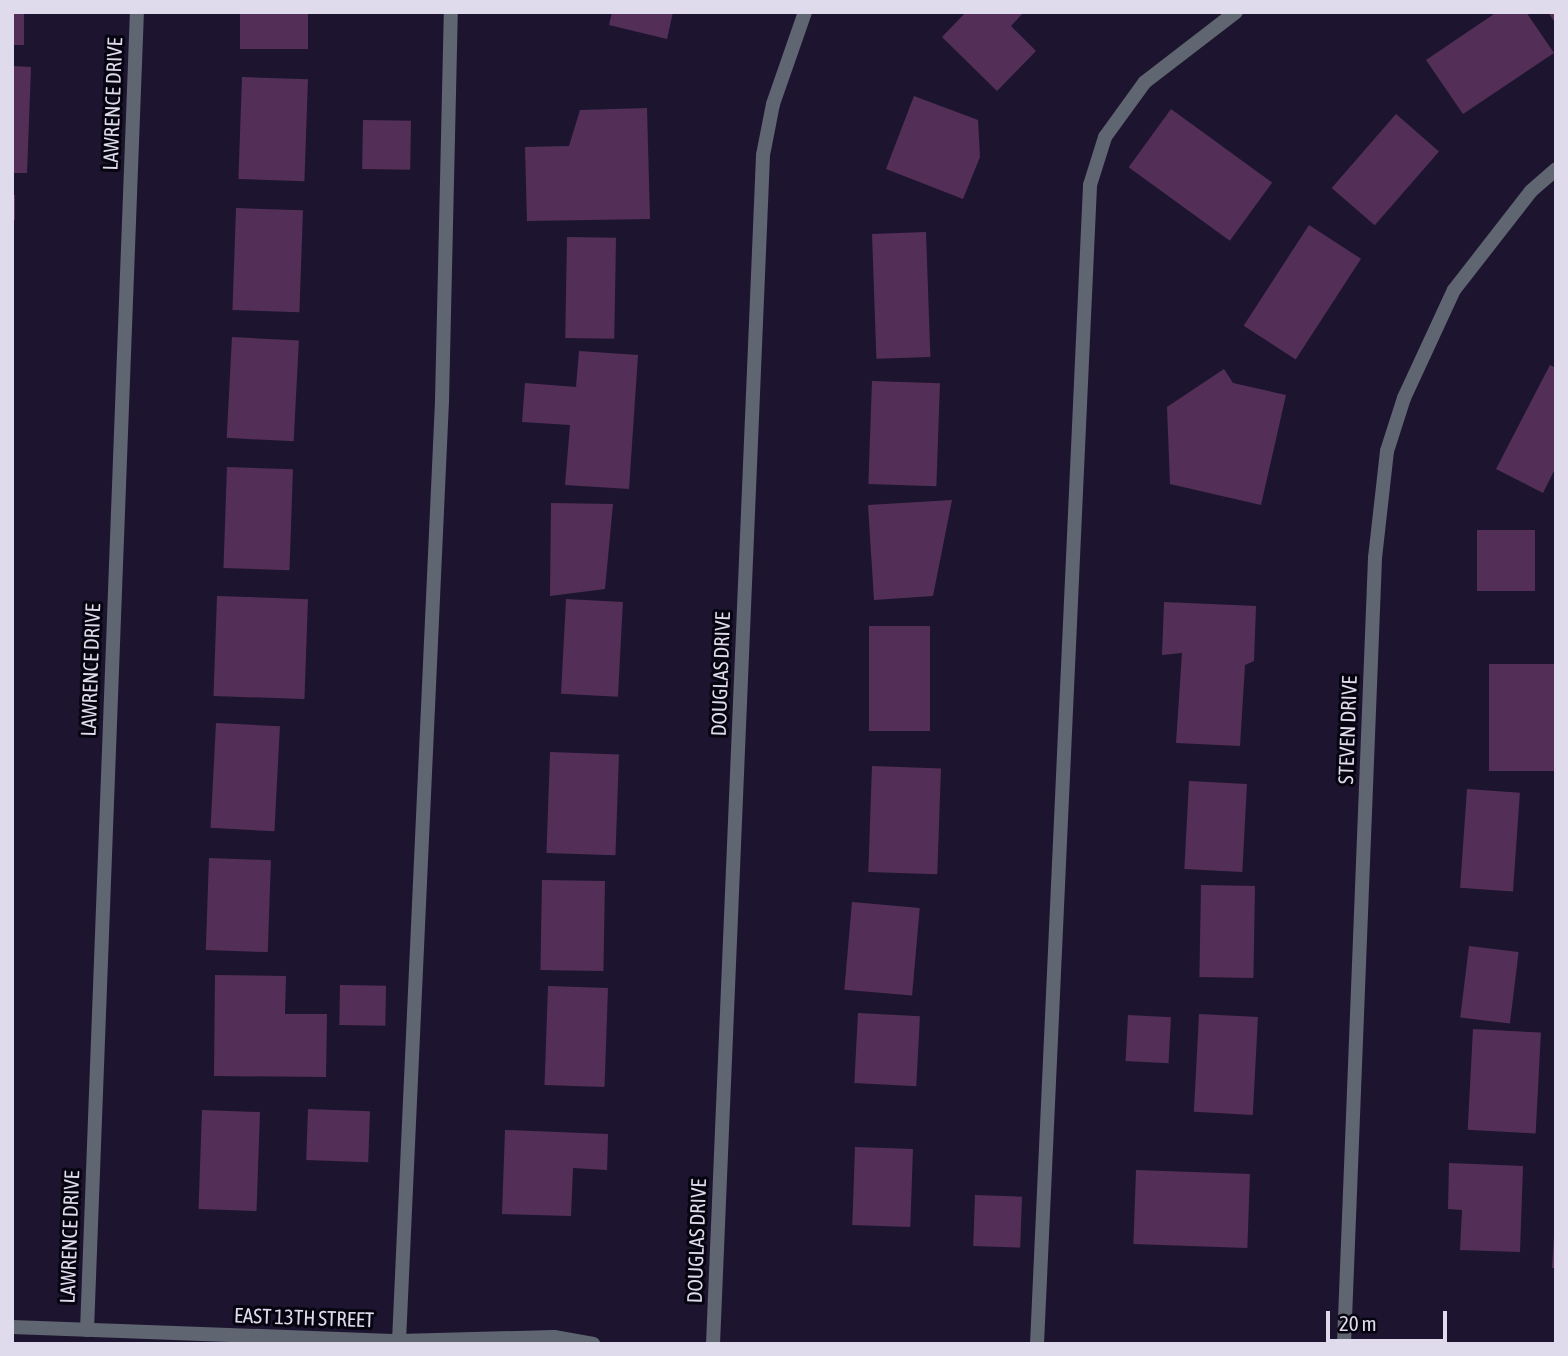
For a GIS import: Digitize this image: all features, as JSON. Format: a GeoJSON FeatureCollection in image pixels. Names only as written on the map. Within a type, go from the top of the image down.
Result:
{"type":"FeatureCollection","features":[{"type":"Feature","properties":{"kind":"street","name":"LAWRENCE DRIVE"},"geometry":{"type":"LineString","coordinates":[[87,1330],[137,12]]}},
{"type":"Feature","properties":{"kind":"street"},"geometry":{"type":"LineString","coordinates":[[399,1341],[443,401],[451,12]]}},
{"type":"Feature","properties":{"kind":"street","name":"DOUGLAS DRIVE"},"geometry":{"type":"LineString","coordinates":[[713,1344],[762,168],[773,104],[805,12]]}},
{"type":"Feature","properties":{"kind":"street"},"geometry":{"type":"LineString","coordinates":[[1037,1344],[1090,185],[1105,137],[1145,82],[1236,12]]}},
{"type":"Feature","properties":{"kind":"street","name":"STEVEN DRIVE"},"geometry":{"type":"LineString","coordinates":[[1345,1344],[1375,558],[1387,451],[1404,398],[1454,290],[1531,191],[1556,169]]}},
{"type":"Feature","properties":{"kind":"street","name":"EAST 13TH STREET"},"geometry":{"type":"LineString","coordinates":[[12,1327],[399,1341],[554,1337],[593,1344]]}},
{"type":"Feature","properties":{"kind":"building"},"geometry":{"type":"Polygon","coordinates":[[[12,12],[24,12],[24,45],[12,45],[12,12]]]}},
{"type":"Feature","properties":{"kind":"building"},"geometry":{"type":"Polygon","coordinates":[[[240,12],[308,12],[308,49],[240,49],[240,12]]]}},
{"type":"Feature","properties":{"kind":"building"},"geometry":{"type":"Polygon","coordinates":[[[612,12],[673,12],[667,39],[609,25],[612,12]]]}},
{"type":"Feature","properties":{"kind":"building"},"geometry":{"type":"Polygon","coordinates":[[[966,12],[1024,12],[1011,26],[1036,51],[997,91],[942,37],[966,12]]]}},
{"type":"Feature","properties":{"kind":"building"},"geometry":{"type":"Polygon","coordinates":[[[1497,12],[1526,12],[1554,53],[1463,114],[1426,60],[1497,12]]]}},
{"type":"Feature","properties":{"kind":"building"},"geometry":{"type":"Polygon","coordinates":[[[1548,12],[1556,12],[1556,24],[1548,12]]]}},
{"type":"Feature","properties":{"kind":"building"},"geometry":{"type":"Polygon","coordinates":[[[12,66],[31,67],[27,173],[12,173],[12,66]]]}},
{"type":"Feature","properties":{"kind":"building"},"geometry":{"type":"Polygon","coordinates":[[[242,77],[308,79],[304,181],[238,179],[242,77]]]}},
{"type":"Feature","properties":{"kind":"building"},"geometry":{"type":"Polygon","coordinates":[[[914,96],[978,120],[980,157],[963,199],[886,169],[914,96]]]}},
{"type":"Feature","properties":{"kind":"building"},"geometry":{"type":"Polygon","coordinates":[[[647,108],[650,219],[527,221],[525,147],[569,146],[580,110],[647,108]]]}},
{"type":"Feature","properties":{"kind":"building"},"geometry":{"type":"Polygon","coordinates":[[[1171,109],[1272,182],[1230,241],[1129,167],[1171,109]]]}},
{"type":"Feature","properties":{"kind":"building"},"geometry":{"type":"Polygon","coordinates":[[[1396,114],[1439,151],[1375,225],[1332,188],[1396,114]]]}},
{"type":"Feature","properties":{"kind":"building"},"geometry":{"type":"Polygon","coordinates":[[[363,120],[411,121],[410,170],[362,169],[363,120]]]}},
{"type":"Feature","properties":{"kind":"building"},"geometry":{"type":"Polygon","coordinates":[[[12,195],[15,195],[15,220],[12,220],[12,195]]]}},
{"type":"Feature","properties":{"kind":"building"},"geometry":{"type":"Polygon","coordinates":[[[236,208],[303,210],[299,312],[232,310],[236,208]]]}},
{"type":"Feature","properties":{"kind":"building"},"geometry":{"type":"Polygon","coordinates":[[[1309,225],[1361,259],[1296,359],[1244,326],[1309,225]]]}},
{"type":"Feature","properties":{"kind":"building"},"geometry":{"type":"Polygon","coordinates":[[[926,232],[930,357],[876,359],[872,234],[926,232]]]}},
{"type":"Feature","properties":{"kind":"building"},"geometry":{"type":"Polygon","coordinates":[[[567,237],[616,238],[614,339],[565,338],[567,237]]]}},
{"type":"Feature","properties":{"kind":"building"},"geometry":{"type":"Polygon","coordinates":[[[232,337],[299,341],[294,441],[227,438],[232,337]]]}},
{"type":"Feature","properties":{"kind":"building"},"geometry":{"type":"Polygon","coordinates":[[[579,351],[638,355],[629,489],[565,485],[570,425],[522,422],[525,383],[576,387],[579,351]]]}},
{"type":"Feature","properties":{"kind":"building"},"geometry":{"type":"Polygon","coordinates":[[[1550,365],[1556,368],[1556,467],[1543,493],[1496,469],[1550,365]]]}},
{"type":"Feature","properties":{"kind":"building"},"geometry":{"type":"Polygon","coordinates":[[[1224,369],[1233,383],[1286,395],[1261,505],[1170,484],[1167,407],[1224,369]]]}},
{"type":"Feature","properties":{"kind":"building"},"geometry":{"type":"Polygon","coordinates":[[[872,381],[940,383],[936,486],[868,484],[872,381]]]}},
{"type":"Feature","properties":{"kind":"building"},"geometry":{"type":"Polygon","coordinates":[[[227,467],[293,469],[289,570],[223,568],[227,467]]]}},
{"type":"Feature","properties":{"kind":"building"},"geometry":{"type":"Polygon","coordinates":[[[952,500],[933,596],[874,600],[868,505],[952,500]]]}},
{"type":"Feature","properties":{"kind":"building"},"geometry":{"type":"Polygon","coordinates":[[[551,503],[613,504],[605,589],[550,596],[551,503]]]}},
{"type":"Feature","properties":{"kind":"building"},"geometry":{"type":"Polygon","coordinates":[[[1477,530],[1535,530],[1535,591],[1477,591],[1477,530]]]}},
{"type":"Feature","properties":{"kind":"building"},"geometry":{"type":"Polygon","coordinates":[[[217,596],[308,599],[304,699],[214,696],[217,596]]]}},
{"type":"Feature","properties":{"kind":"building"},"geometry":{"type":"Polygon","coordinates":[[[566,599],[623,602],[618,697],[561,694],[566,599]]]}},
{"type":"Feature","properties":{"kind":"building"},"geometry":{"type":"Polygon","coordinates":[[[1164,602],[1256,606],[1254,661],[1245,665],[1240,746],[1176,743],[1182,653],[1162,655],[1164,602]]]}},
{"type":"Feature","properties":{"kind":"building"},"geometry":{"type":"Polygon","coordinates":[[[869,626],[930,626],[930,731],[869,731],[869,626]]]}},
{"type":"Feature","properties":{"kind":"building"},"geometry":{"type":"Polygon","coordinates":[[[1489,664],[1556,664],[1556,771],[1489,771],[1489,664]]]}},
{"type":"Feature","properties":{"kind":"building"},"geometry":{"type":"Polygon","coordinates":[[[216,723],[280,726],[274,831],[211,828],[216,723]]]}},
{"type":"Feature","properties":{"kind":"building"},"geometry":{"type":"Polygon","coordinates":[[[550,752],[619,754],[615,855],[546,853],[550,752]]]}},
{"type":"Feature","properties":{"kind":"building"},"geometry":{"type":"Polygon","coordinates":[[[872,766],[941,768],[937,874],[868,872],[872,766]]]}},
{"type":"Feature","properties":{"kind":"building"},"geometry":{"type":"Polygon","coordinates":[[[1189,781],[1247,784],[1242,872],[1184,869],[1189,781]]]}},
{"type":"Feature","properties":{"kind":"building"},"geometry":{"type":"Polygon","coordinates":[[[1467,789],[1520,793],[1513,891],[1460,888],[1467,789]]]}},
{"type":"Feature","properties":{"kind":"building"},"geometry":{"type":"Polygon","coordinates":[[[209,858],[271,860],[268,952],[206,950],[209,858]]]}},
{"type":"Feature","properties":{"kind":"building"},"geometry":{"type":"Polygon","coordinates":[[[542,880],[605,881],[603,971],[540,970],[542,880]]]}},
{"type":"Feature","properties":{"kind":"building"},"geometry":{"type":"Polygon","coordinates":[[[1201,885],[1255,886],[1253,978],[1199,977],[1201,885]]]}},
{"type":"Feature","properties":{"kind":"building"},"geometry":{"type":"Polygon","coordinates":[[[852,902],[920,908],[912,996],[844,990],[852,902]]]}},
{"type":"Feature","properties":{"kind":"building"},"geometry":{"type":"Polygon","coordinates":[[[1469,946],[1519,952],[1510,1024],[1460,1017],[1469,946]]]}},
{"type":"Feature","properties":{"kind":"building"},"geometry":{"type":"Polygon","coordinates":[[[215,975],[286,976],[285,1014],[327,1014],[326,1077],[214,1076],[215,975]]]}},
{"type":"Feature","properties":{"kind":"building"},"geometry":{"type":"Polygon","coordinates":[[[340,985],[386,986],[385,1026],[339,1025],[340,985]]]}},
{"type":"Feature","properties":{"kind":"building"},"geometry":{"type":"Polygon","coordinates":[[[548,986],[608,988],[605,1087],[545,1085],[548,986]]]}},
{"type":"Feature","properties":{"kind":"building"},"geometry":{"type":"Polygon","coordinates":[[[858,1013],[920,1016],[916,1086],[854,1083],[858,1013]]]}},
{"type":"Feature","properties":{"kind":"building"},"geometry":{"type":"Polygon","coordinates":[[[1199,1014],[1258,1017],[1253,1115],[1194,1112],[1199,1014]]]}},
{"type":"Feature","properties":{"kind":"building"},"geometry":{"type":"Polygon","coordinates":[[[1128,1015],[1171,1017],[1169,1063],[1126,1061],[1128,1015]]]}},
{"type":"Feature","properties":{"kind":"building"},"geometry":{"type":"Polygon","coordinates":[[[1473,1029],[1541,1033],[1536,1133],[1468,1130],[1473,1029]]]}},
{"type":"Feature","properties":{"kind":"building"},"geometry":{"type":"Polygon","coordinates":[[[308,1109],[370,1111],[368,1162],[306,1160],[308,1109]]]}},
{"type":"Feature","properties":{"kind":"building"},"geometry":{"type":"Polygon","coordinates":[[[202,1110],[260,1112],[257,1211],[199,1209],[202,1110]]]}},
{"type":"Feature","properties":{"kind":"building"},"geometry":{"type":"Polygon","coordinates":[[[505,1130],[608,1134],[607,1170],[573,1168],[571,1216],[502,1214],[505,1130]]]}},
{"type":"Feature","properties":{"kind":"building"},"geometry":{"type":"Polygon","coordinates":[[[855,1147],[913,1149],[910,1227],[852,1225],[855,1147]]]}},
{"type":"Feature","properties":{"kind":"building"},"geometry":{"type":"Polygon","coordinates":[[[1449,1163],[1523,1166],[1520,1252],[1460,1250],[1462,1210],[1448,1209],[1449,1163]]]}},
{"type":"Feature","properties":{"kind":"building"},"geometry":{"type":"Polygon","coordinates":[[[1136,1170],[1250,1174],[1247,1248],[1133,1244],[1136,1170]]]}},
{"type":"Feature","properties":{"kind":"building"},"geometry":{"type":"Polygon","coordinates":[[[975,1195],[1022,1197],[1020,1248],[973,1246],[975,1195]]]}},
{"type":"Feature","properties":{"kind":"building"},"geometry":{"type":"Polygon","coordinates":[[[1554,1236],[1556,1268],[1552,1268],[1554,1236]]]}}]}
